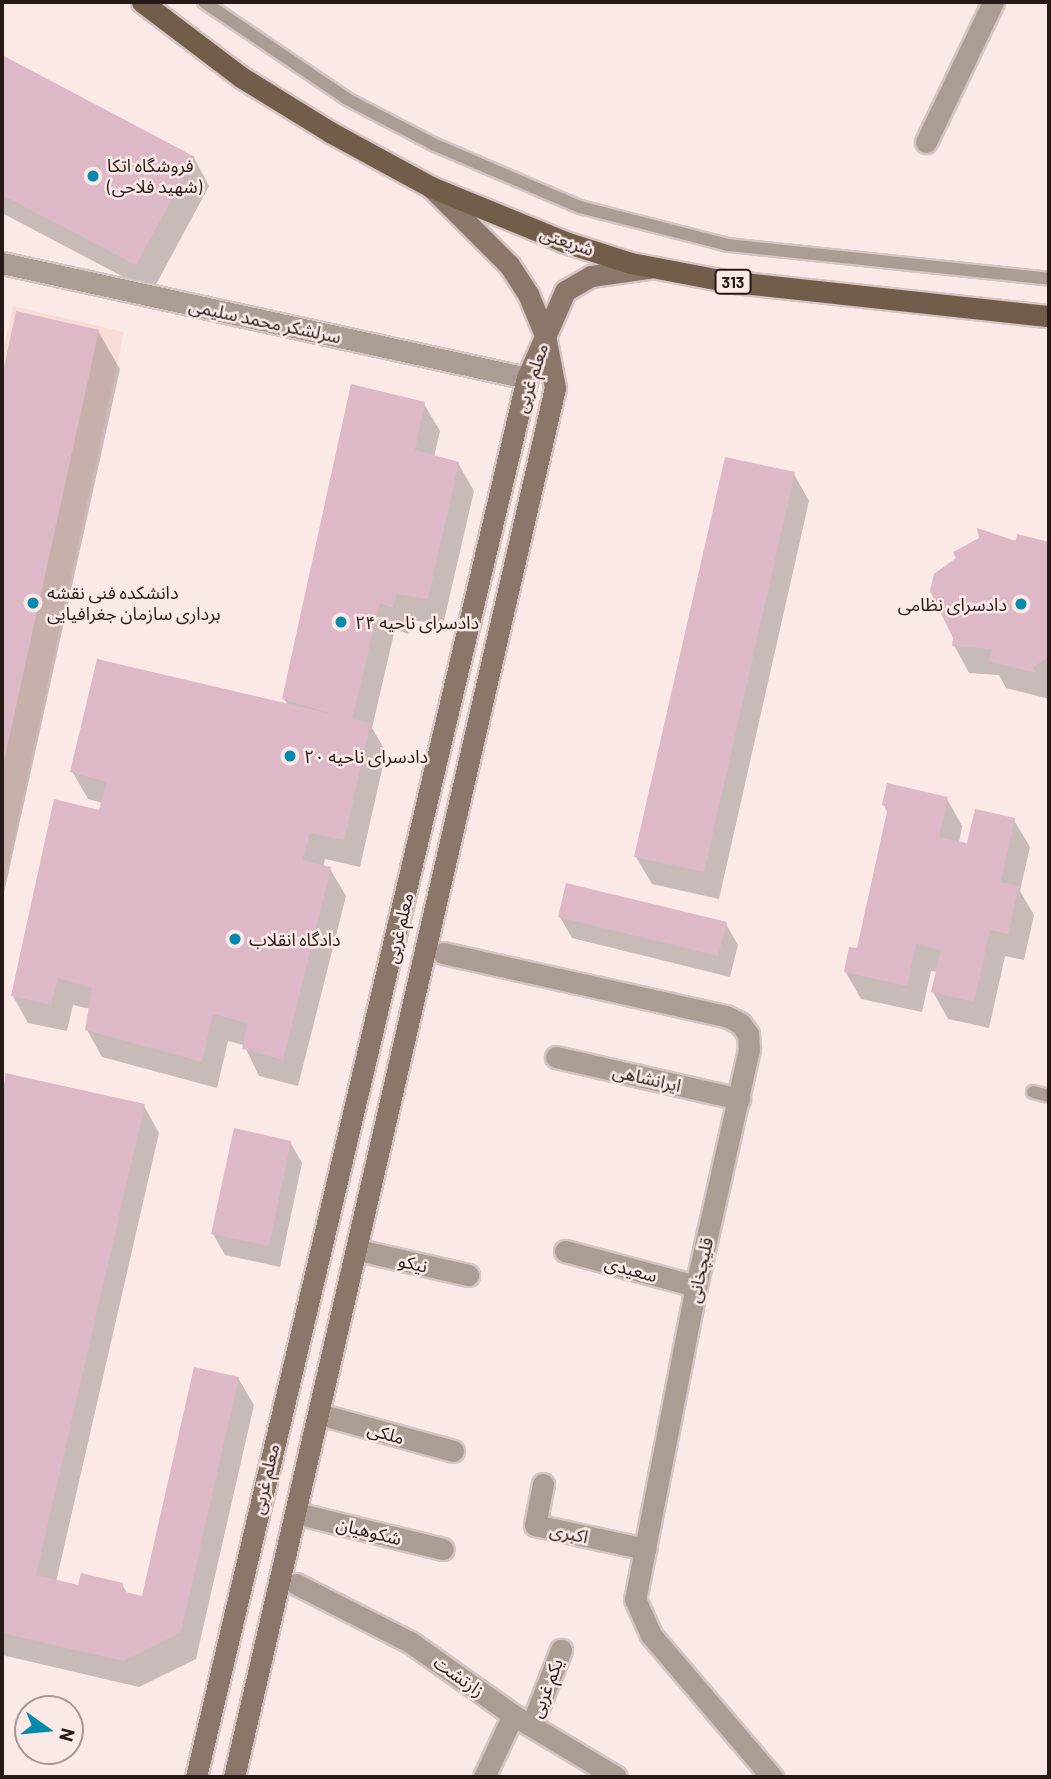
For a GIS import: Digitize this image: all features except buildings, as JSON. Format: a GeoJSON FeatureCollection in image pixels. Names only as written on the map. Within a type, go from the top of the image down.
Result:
{"type":"FeatureCollection","features":[{"type":"Feature","properties":{"kind":"main road","name":"شریعتی"},"geometry":{"type":"LineString","coordinates":[[142,2],[285,106],[431,187],[565,242],[653,268],[820,293],[923,300],[1049,316]]}},
{"type":"Feature","properties":{"kind":"main road"},"geometry":{"type":"LineString","coordinates":[[431,187],[509,265],[545,335]]}},
{"type":"Feature","properties":{"kind":"main road"},"geometry":{"type":"LineString","coordinates":[[545,335],[565,291],[574,283],[591,276],[653,268]]}},
{"type":"Feature","properties":{"kind":"main road","name":"معلم غربی"},"geometry":{"type":"LineString","coordinates":[[196,1777],[299,1331],[365,1074],[527,378],[545,335]]}},
{"type":"Feature","properties":{"kind":"main road","name":"معلم غربی"},"geometry":{"type":"LineString","coordinates":[[234,1777],[358,1251],[555,388],[545,335]]}},
{"type":"Feature","properties":{"kind":"main road"},"geometry":{"type":"LineString","coordinates":[[471,617],[502,624]]}},
{"type":"Feature","properties":{"kind":"main road"},"geometry":{"type":"LineString","coordinates":[[365,1074],[397,1082]]}},
{"type":"Feature","properties":{"kind":"main road"},"geometry":{"type":"LineString","coordinates":[[299,1331],[337,1340]]}},
{"type":"Feature","properties":{"kind":"street"},"geometry":{"type":"LineString","coordinates":[[926,142],[993,2]]}},
{"type":"Feature","properties":{"kind":"street","name":"سرلشکر محمد سلیمی"},"geometry":{"type":"LineString","coordinates":[[2,263],[527,378]]}},
{"type":"Feature","properties":{"kind":"street","name":"قلیچخانی"},"geometry":{"type":"LineString","coordinates":[[443,953],[740,1023],[748,1034],[749,1049],[696,1286],[635,1599],[651,1635],[772,1777]]}},
{"type":"Feature","properties":{"kind":"street","name":"ایرانشاهی"},"geometry":{"type":"LineString","coordinates":[[556,1057],[739,1099]]}},
{"type":"Feature","properties":{"kind":"street","name":"نیکو"},"geometry":{"type":"LineString","coordinates":[[358,1251],[468,1275]]}},
{"type":"Feature","properties":{"kind":"street","name":"سعیدی"},"geometry":{"type":"LineString","coordinates":[[565,1251],[696,1286]]}},
{"type":"Feature","properties":{"kind":"street","name":"ملکی"},"geometry":{"type":"LineString","coordinates":[[319,1414],[453,1451]]}},
{"type":"Feature","properties":{"kind":"street","name":"اکبری"},"geometry":{"type":"LineString","coordinates":[[543,1484],[535,1525],[645,1549]]}},
{"type":"Feature","properties":{"kind":"street","name":"شکوهیان"},"geometry":{"type":"LineString","coordinates":[[296,1513],[443,1549]]}},
{"type":"Feature","properties":{"kind":"street","name":"زارتشت"},"geometry":{"type":"LineString","coordinates":[[296,1584],[410,1642],[522,1720],[616,1777]]}},
{"type":"Feature","properties":{"kind":"street","name":"یکم غربی"},"geometry":{"type":"LineString","coordinates":[[484,1777],[522,1720],[561,1650]]}},
{"type":"Feature","properties":{"kind":"lane"},"geometry":{"type":"LineString","coordinates":[[204,2],[347,99],[433,144],[580,207],[728,245],[1049,279]]}},
{"type":"Feature","properties":{"kind":"lane"},"geometry":{"type":"LineString","coordinates":[[1033,1092],[1049,1096]]}},
{"type":"Feature","properties":{"kind":"shaded area","name":"دانشکده فنی نقشه برداری سازمان جغرافیایی"},"geometry":{"type":"Polygon","coordinates":[[[13,306],[124,332],[2,894],[2,356],[13,306]]]}},
{"type":"Feature","properties":{"kind":"place","name":"فروشگاه اتکا (شهید فلاحی)"},"geometry":{"type":"Point","coordinates":[93,176]}},
{"type":"Feature","properties":{"kind":"place","name":"دانشکده فنی نقشه برداری سازمان جغرافیایی"},"geometry":{"type":"Point","coordinates":[33,603]}},
{"type":"Feature","properties":{"kind":"place","name":"دادسرای نظامی"},"geometry":{"type":"Point","coordinates":[1021,604]}},
{"type":"Feature","properties":{"kind":"place","name":"دادسرای ناحیه ۲۴"},"geometry":{"type":"Point","coordinates":[341,622]}},
{"type":"Feature","properties":{"kind":"place","name":"دادسرای ناحیه ۲۰"},"geometry":{"type":"Point","coordinates":[290,756]}},
{"type":"Feature","properties":{"kind":"place","name":"دادگاه انقلاب"},"geometry":{"type":"Point","coordinates":[235,939]}}]}
